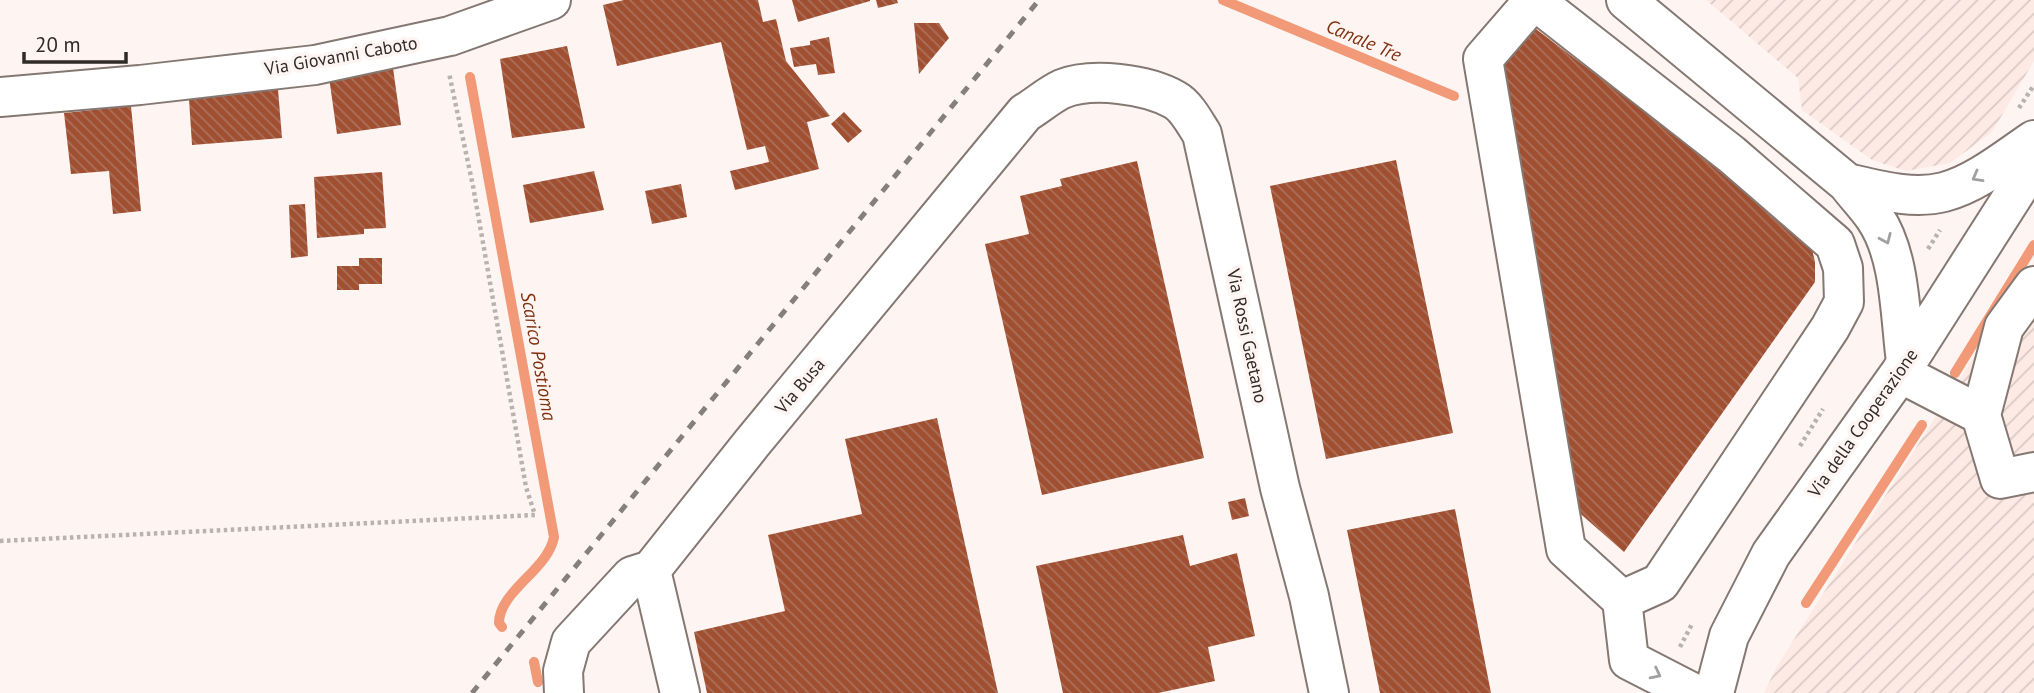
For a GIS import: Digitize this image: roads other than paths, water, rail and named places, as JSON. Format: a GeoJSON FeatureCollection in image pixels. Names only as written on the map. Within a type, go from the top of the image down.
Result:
{"type":"FeatureCollection","features":[{"type":"Feature","properties":{"kind":"street","name":"Via Giovanni Caboto"},"geometry":{"type":"LineString","coordinates":[[0,97],[140,85],[315,65],[450,36],[551,0]]}},
{"type":"Feature","properties":{"kind":"street"},"geometry":{"type":"LineString","coordinates":[[1622,600],[1660,583],[1830,328],[1844,302],[1843,268],[1835,244],[1731,154],[1534,0],[1483,59],[1566,549],[1622,600],[1629,660],[1693,693]]}},
{"type":"Feature","properties":{"kind":"street"},"geometry":{"type":"LineString","coordinates":[[1626,0],[1847,183],[1876,218],[1888,242],[1895,265],[1903,368],[1981,415]]}},
{"type":"Feature","properties":{"kind":"street","name":"Via Rossi Gaetano"},"geometry":{"type":"LineString","coordinates":[[1062,89],[1083,84],[1107,84],[1147,89],[1177,101],[1202,134],[1280,488],[1309,596],[1329,693]]}},
{"type":"Feature","properties":{"kind":"street","name":"Via Busa"},"geometry":{"type":"LineString","coordinates":[[564,693],[563,671],[571,642],[632,576],[651,569],[1025,113],[1062,89]]}},
{"type":"Feature","properties":{"kind":"street"},"geometry":{"type":"LineString","coordinates":[[1731,154],[1761,112]]}},
{"type":"Feature","properties":{"kind":"street"},"geometry":{"type":"LineString","coordinates":[[1847,183],[1890,193],[1920,195],[1944,192],[1970,181],[2034,140]]}},
{"type":"Feature","properties":{"kind":"street","name":"Via della Cooperazione"},"geometry":{"type":"LineString","coordinates":[[1714,693],[1729,636],[1771,554],[1903,368],[2034,163]]}},
{"type":"Feature","properties":{"kind":"street"},"geometry":{"type":"LineString","coordinates":[[2034,286],[2004,327],[1981,415],[2000,479],[2034,472]]}},
{"type":"Feature","properties":{"kind":"street"},"geometry":{"type":"LineString","coordinates":[[651,569],[680,693]]}},
{"type":"Feature","properties":{"kind":"waterway","name":"Canale Tre"},"geometry":{"type":"LineString","coordinates":[[1223,0],[1454,96]]}},
{"type":"Feature","properties":{"kind":"waterway","name":"Scarico Postioma"},"geometry":{"type":"LineString","coordinates":[[470,77],[554,537],[543,560],[515,590],[501,611],[499,623],[502,627]]}},
{"type":"Feature","properties":{"kind":"waterway"},"geometry":{"type":"LineString","coordinates":[[1955,373],[2034,245]]}},
{"type":"Feature","properties":{"kind":"waterway"},"geometry":{"type":"LineString","coordinates":[[1806,603],[1922,425]]}},
{"type":"Feature","properties":{"kind":"waterway","name":"Scarico Postioma"},"geometry":{"type":"LineString","coordinates":[[534,662],[538,682]]}},
{"type":"Feature","properties":{"kind":"railway"},"geometry":{"type":"LineString","coordinates":[[472,693],[1039,0]]}}]}
